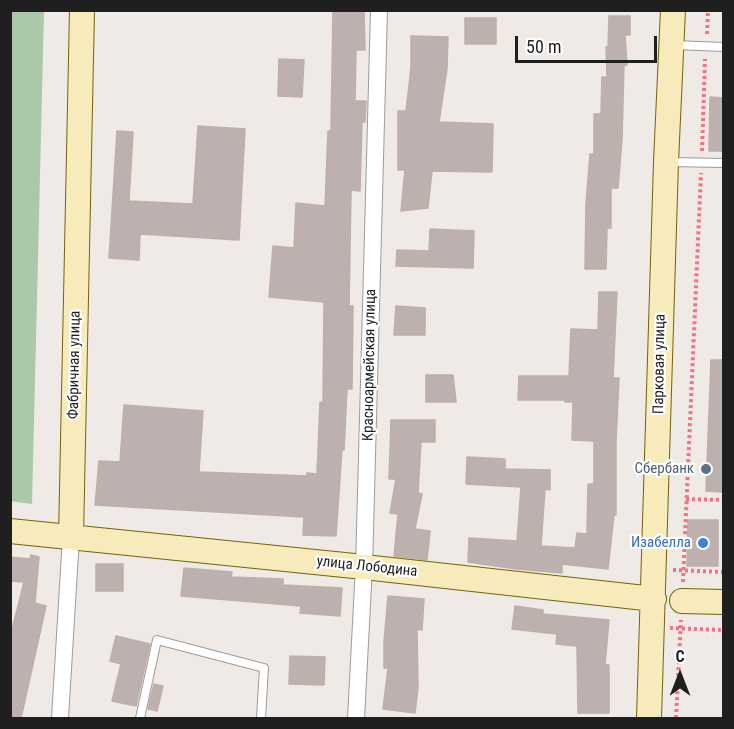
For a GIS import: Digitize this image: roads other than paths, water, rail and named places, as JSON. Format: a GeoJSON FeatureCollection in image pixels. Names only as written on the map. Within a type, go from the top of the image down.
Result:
{"type":"FeatureCollection","features":[{"type":"Feature","properties":{"kind":"street","name":"Фабричная улица"},"geometry":{"type":"LineString","coordinates":[[60,718],[71,537],[82,10]]}},
{"type":"Feature","properties":{"kind":"street","name":"Красноармейская улица"},"geometry":{"type":"LineString","coordinates":[[356,718],[364,567],[379,10]]}},
{"type":"Feature","properties":{"kind":"street","name":"Парковая улица"},"geometry":{"type":"LineString","coordinates":[[649,718],[672,10]]}},
{"type":"Feature","properties":{"kind":"street","name":"улица Лободина"},"geometry":{"type":"LineString","coordinates":[[10,531],[654,599],[723,602]]}},
{"type":"Feature","properties":{"kind":"lane"},"geometry":{"type":"LineString","coordinates":[[671,45],[723,47]]}},
{"type":"Feature","properties":{"kind":"lane"},"geometry":{"type":"LineString","coordinates":[[666,162],[723,163]]}},
{"type":"Feature","properties":{"kind":"lane"},"geometry":{"type":"LineString","coordinates":[[140,718],[158,640],[264,668],[261,718]]}},
{"type":"Feature","properties":{"kind":"place","name":"Сбербанк"},"geometry":{"type":"Point","coordinates":[706,469]}},
{"type":"Feature","properties":{"kind":"place","name":"Изабелла"},"geometry":{"type":"Point","coordinates":[703,543]}}]}
